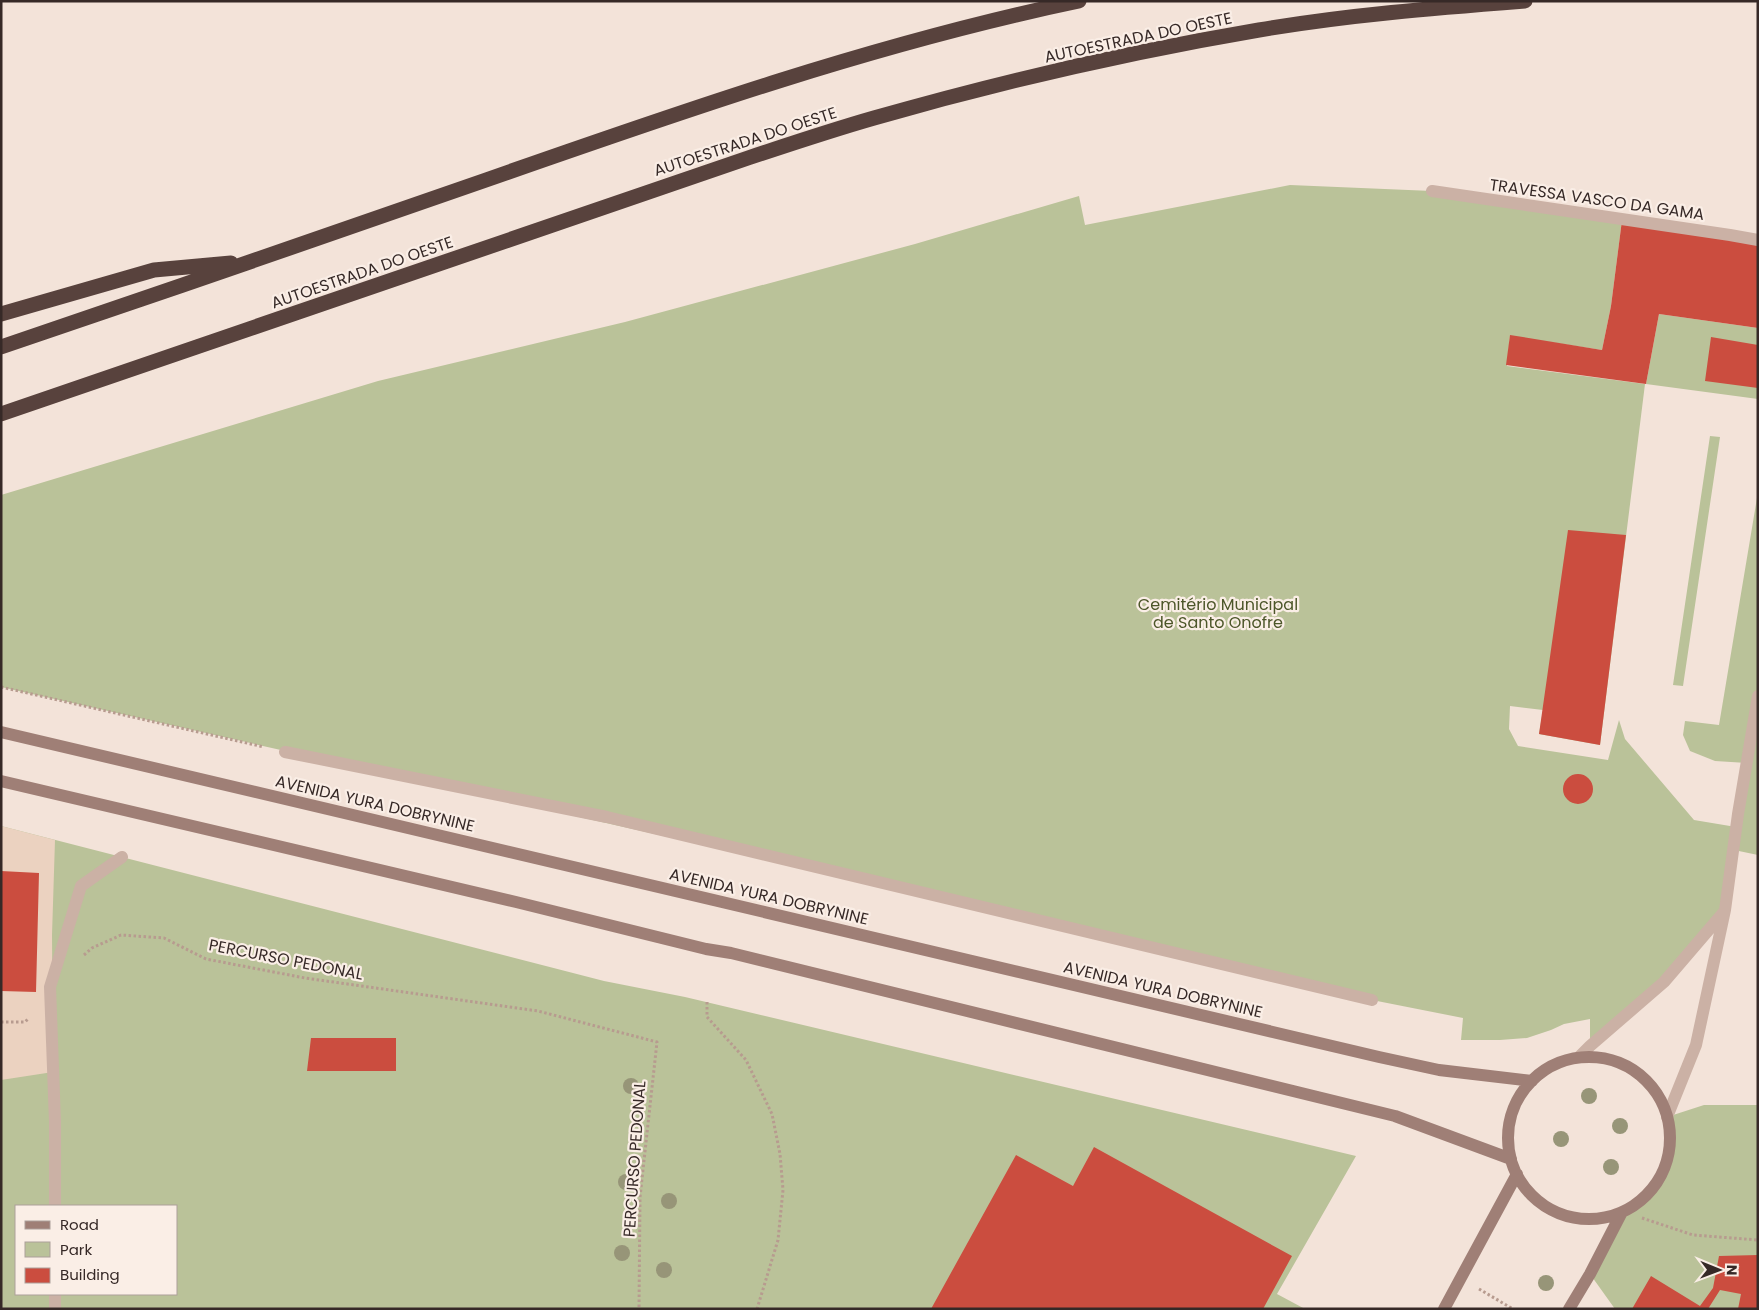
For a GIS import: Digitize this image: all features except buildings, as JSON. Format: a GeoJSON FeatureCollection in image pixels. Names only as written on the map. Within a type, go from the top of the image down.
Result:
{"type":"FeatureCollection","features":[{"type":"Feature","properties":{"kind":"highway"},"geometry":{"type":"LineString","coordinates":[[1,347],[258,260],[600,140],[806,73],[926,38],[1079,1]]}},
{"type":"Feature","properties":{"kind":"highway","name":"AUTOESTRADA DO OESTE"},"geometry":{"type":"LineString","coordinates":[[1,414],[739,161],[882,116],[1004,83],[1134,53],[1260,30],[1394,11],[1524,1]]}},
{"type":"Feature","properties":{"kind":"highway"},"geometry":{"type":"LineString","coordinates":[[1,314],[154,270],[258,260]]}},
{"type":"Feature","properties":{"kind":"main road","name":"AVENIDA YURA DOBRYNINE"},"geometry":{"type":"LineString","coordinates":[[1,732],[1379,1057],[1439,1070],[1532,1081]]}},
{"type":"Feature","properties":{"kind":"main road"},"geometry":{"type":"LineString","coordinates":[[1,781],[706,949],[740,955],[1395,1116],[1511,1159]]}},
{"type":"Feature","properties":{"kind":"main road"},"geometry":{"type":"LineString","coordinates":[[1579,1057],[1602,1058],[1624,1064],[1643,1078],[1658,1096],[1667,1117],[1670,1136],[1668,1155],[1662,1173],[1652,1189],[1638,1202],[1622,1212],[1598,1218],[1574,1218],[1551,1210],[1531,1194],[1517,1174],[1511,1159],[1508,1138],[1511,1117],[1519,1098],[1532,1081],[1545,1069],[1561,1061],[1579,1057]]}},
{"type":"Feature","properties":{"kind":"main road"},"geometry":{"type":"LineString","coordinates":[[1444,1309],[1517,1174]]}},
{"type":"Feature","properties":{"kind":"main road"},"geometry":{"type":"LineString","coordinates":[[1569,1309],[1590,1274],[1622,1212]]}},
{"type":"Feature","properties":{"kind":"street","name":"TRAVESSA VASCO DA GAMA"},"geometry":{"type":"LineString","coordinates":[[1432,191],[1758,240]]}},
{"type":"Feature","properties":{"kind":"street"},"geometry":{"type":"LineString","coordinates":[[1667,1117],[1696,1045],[1725,910],[1738,814],[1758,696]]}},
{"type":"Feature","properties":{"kind":"street"},"geometry":{"type":"LineString","coordinates":[[285,752],[607,817],[1372,1000]]}},
{"type":"Feature","properties":{"kind":"street"},"geometry":{"type":"LineString","coordinates":[[55,1205],[55,1122],[50,987],[81,886],[122,857]]}},
{"type":"Feature","properties":{"kind":"street"},"geometry":{"type":"LineString","coordinates":[[1579,1057],[1664,982],[1725,910]]}},
{"type":"Feature","properties":{"kind":"street"},"geometry":{"type":"LineString","coordinates":[[55,1295],[55,1309]]}},
{"type":"Feature","properties":{"kind":"path"},"geometry":{"type":"LineString","coordinates":[[1,687],[83,704],[285,752]]}},
{"type":"Feature","properties":{"kind":"path","name":"PERCURSO PEDONAL"},"geometry":{"type":"LineString","coordinates":[[50,987],[92,948],[121,935],[164,938],[206,958],[305,978],[538,1011],[657,1042],[640,1197],[640,1309]]}},
{"type":"Feature","properties":{"kind":"path"},"geometry":{"type":"LineString","coordinates":[[707,1002],[707,1017],[746,1060],[772,1114],[780,1154],[784,1190],[778,1240],[756,1309]]}},
{"type":"Feature","properties":{"kind":"path"},"geometry":{"type":"LineString","coordinates":[[1622,1212],[1693,1235],[1758,1240]]}},
{"type":"Feature","properties":{"kind":"path"},"geometry":{"type":"LineString","coordinates":[[1472,1285],[1513,1309]]}},
{"type":"Feature","properties":{"kind":"green space","name":"Cemitério Municipal de Santo Onofre"},"geometry":{"type":"Polygon","coordinates":[[[1290,185],[1432,191],[1622,220],[1611,306],[1602,350],[1510,336],[1507,366],[1645,384],[1600,745],[1539,734],[1543,710],[1510,706],[1509,729],[1518,746],[1608,760],[1619,720],[1625,739],[1694,820],[1736,827],[1747,763],[1715,761],[1690,751],[1683,735],[1685,721],[1719,725],[1758,492],[1758,855],[1734,850],[1725,910],[1664,982],[1590,1046],[1590,1019],[1564,1024],[1527,1038],[1461,1040],[1463,1018],[1372,1000],[837,875],[1,687],[1,495],[378,381],[625,322],[915,244],[1079,196],[1085,225],[1290,185]]]}},
{"type":"Feature","properties":{"kind":"green space"},"geometry":{"type":"Polygon","coordinates":[[[1659,314],[1758,328],[1758,399],[1646,384],[1659,314]]]}},
{"type":"Feature","properties":{"kind":"green space"},"geometry":{"type":"Polygon","coordinates":[[[1710,436],[1720,437],[1683,686],[1673,685],[1710,436]]]}},
{"type":"Feature","properties":{"kind":"green space"},"geometry":{"type":"Polygon","coordinates":[[[1,826],[604,981],[685,997],[1356,1156],[1277,1294],[1305,1309],[1,1309],[1,826]]]}},
{"type":"Feature","properties":{"kind":"green space"},"geometry":{"type":"Polygon","coordinates":[[[1704,1105],[1758,1105],[1758,1309],[1615,1309],[1590,1274],[1622,1212],[1638,1202],[1652,1189],[1662,1173],[1668,1155],[1670,1136],[1667,1117],[1704,1105]]]}},
{"type":"Feature","properties":{"kind":"shaded area"},"geometry":{"type":"Polygon","coordinates":[[[1,826],[55,840],[52,935],[53,1072],[1,1080],[1,826]]]}}]}
